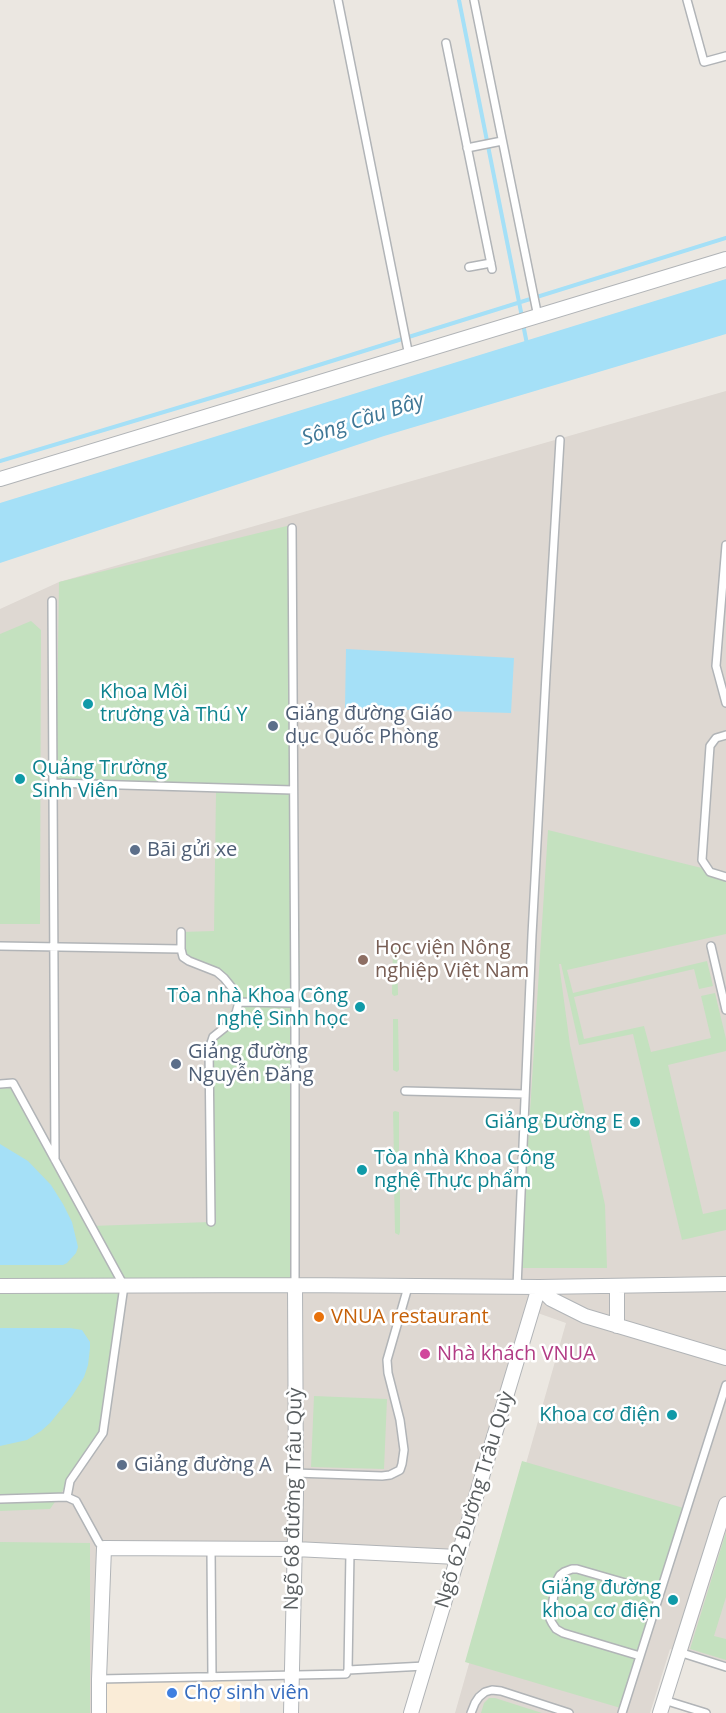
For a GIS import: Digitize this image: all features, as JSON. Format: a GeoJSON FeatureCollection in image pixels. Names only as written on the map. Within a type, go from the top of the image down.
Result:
{"type":"FeatureCollection","features":[{"type":"Feature","properties":{"kind":"street"},"geometry":{"type":"LineString","coordinates":[[0,479],[409,352],[495,330],[537,314],[726,259]]}},
{"type":"Feature","properties":{"kind":"street"},"geometry":{"type":"LineString","coordinates":[[0,1286],[539,1287],[726,1284]]}},
{"type":"Feature","properties":{"kind":"street","name":"Ngõ 68 đường Trâu Quỳ"},"geometry":{"type":"LineString","coordinates":[[291,1713],[295,1549],[295,1285]]}},
{"type":"Feature","properties":{"kind":"street"},"geometry":{"type":"LineString","coordinates":[[617,1286],[617,1326]]}},
{"type":"Feature","properties":{"kind":"street"},"geometry":{"type":"LineString","coordinates":[[539,1287],[551,1299],[585,1316],[726,1358]]}},
{"type":"Feature","properties":{"kind":"street","name":"Ngõ 62 Đường Trâu Quỳ"},"geometry":{"type":"LineString","coordinates":[[411,1713],[539,1287]]}},
{"type":"Feature","properties":{"kind":"street"},"geometry":{"type":"LineString","coordinates":[[662,1706],[726,1504]]}},
{"type":"Feature","properties":{"kind":"street"},"geometry":{"type":"LineString","coordinates":[[99,1713],[104,1548],[295,1549],[457,1557]]}},
{"type":"Feature","properties":{"kind":"lane"},"geometry":{"type":"LineString","coordinates":[[338,0],[398,282],[409,352]]}},
{"type":"Feature","properties":{"kind":"lane"},"geometry":{"type":"LineString","coordinates":[[474,0],[499,141],[537,314]]}},
{"type":"Feature","properties":{"kind":"lane"},"geometry":{"type":"LineString","coordinates":[[687,0],[704,62],[726,56]]}},
{"type":"Feature","properties":{"kind":"lane"},"geometry":{"type":"LineString","coordinates":[[446,43],[491,266],[469,267]]}},
{"type":"Feature","properties":{"kind":"lane"},"geometry":{"type":"LineString","coordinates":[[468,147],[499,141]]}},
{"type":"Feature","properties":{"kind":"lane"},"geometry":{"type":"LineString","coordinates":[[517,1287],[544,710],[560,440]]}},
{"type":"Feature","properties":{"kind":"lane"},"geometry":{"type":"LineString","coordinates":[[292,528],[295,1285]]}},
{"type":"Feature","properties":{"kind":"lane"},"geometry":{"type":"LineString","coordinates":[[726,545],[716,666],[726,703]]}},
{"type":"Feature","properties":{"kind":"lane"},"geometry":{"type":"LineString","coordinates":[[52,601],[55,1160]]}},
{"type":"Feature","properties":{"kind":"lane"},"geometry":{"type":"LineString","coordinates":[[726,735],[716,738],[711,746],[702,860],[713,874],[726,877]]}},
{"type":"Feature","properties":{"kind":"lane"},"geometry":{"type":"LineString","coordinates":[[53,783],[293,790]]}},
{"type":"Feature","properties":{"kind":"lane"},"geometry":{"type":"LineString","coordinates":[[181,932],[183,957],[217,972],[233,989],[239,1002],[236,1013],[228,1025],[213,1037],[209,1049],[211,1222]]}},
{"type":"Feature","properties":{"kind":"lane"},"geometry":{"type":"LineString","coordinates":[[0,946],[181,949]]}},
{"type":"Feature","properties":{"kind":"lane"},"geometry":{"type":"LineString","coordinates":[[711,946],[726,1010]]}},
{"type":"Feature","properties":{"kind":"lane"},"geometry":{"type":"LineString","coordinates":[[239,1002],[295,1003]]}},
{"type":"Feature","properties":{"kind":"lane"},"geometry":{"type":"LineString","coordinates":[[0,1084],[13,1083],[124,1286],[103,1433],[70,1481],[67,1497]]}},
{"type":"Feature","properties":{"kind":"lane"},"geometry":{"type":"LineString","coordinates":[[405,1091],[525,1094]]}},
{"type":"Feature","properties":{"kind":"lane"},"geometry":{"type":"LineString","coordinates":[[295,1473],[382,1476],[400,1470],[404,1450],[387,1360],[408,1287]]}},
{"type":"Feature","properties":{"kind":"lane"},"geometry":{"type":"LineString","coordinates":[[622,1713],[726,1385]]}},
{"type":"Feature","properties":{"kind":"lane"},"geometry":{"type":"LineString","coordinates":[[0,1499],[67,1497],[76,1501],[104,1548]]}},
{"type":"Feature","properties":{"kind":"lane"},"geometry":{"type":"LineString","coordinates":[[211,1549],[212,1677]]}},
{"type":"Feature","properties":{"kind":"lane"},"geometry":{"type":"LineString","coordinates":[[99,1679],[346,1674],[348,1670],[350,1552]]}},
{"type":"Feature","properties":{"kind":"lane"},"geometry":{"type":"LineString","coordinates":[[640,1656],[556,1629],[550,1619],[556,1582],[564,1572],[576,1569],[660,1593]]}},
{"type":"Feature","properties":{"kind":"lane"},"geometry":{"type":"LineString","coordinates":[[679,1652],[726,1667]]}},
{"type":"Feature","properties":{"kind":"lane"},"geometry":{"type":"LineString","coordinates":[[348,1670],[425,1666]]}},
{"type":"Feature","properties":{"kind":"lane"},"geometry":{"type":"LineString","coordinates":[[471,1713],[479,1697],[492,1690],[569,1713]]}},
{"type":"Feature","properties":{"kind":"lane"},"geometry":{"type":"LineString","coordinates":[[662,1706],[705,1713]]}},
{"type":"Feature","properties":{"kind":"shaded area","name":"Học viện Nông nghiệp Việt Nam"},"geometry":{"type":"Polygon","coordinates":[[[726,391],[726,1666],[670,1649],[650,1713],[455,1713],[566,1323],[532,1311],[459,1553],[98,1546],[97,1713],[0,1713],[0,609],[59,582],[726,391]]]}},
{"type":"Feature","properties":{"kind":"shaded area","name":"Chợ sinh viên"},"geometry":{"type":"Polygon","coordinates":[[[240,1679],[240,1713],[103,1713],[103,1683],[240,1679]]]}},
{"type":"Feature","properties":{"kind":"green space"},"geometry":{"type":"Polygon","coordinates":[[[295,524],[300,1002],[296,1284],[124,1287],[103,1433],[50,1509],[0,1511],[0,1084],[13,1083],[90,1226],[211,1222],[209,1049],[213,1037],[228,1025],[239,1002],[224,978],[183,957],[181,932],[214,931],[216,792],[56,787],[59,582],[295,524]]]}},
{"type":"Feature","properties":{"kind":"green space","name":"Quảng Trường Sinh Viên"},"geometry":{"type":"Polygon","coordinates":[[[31,621],[41,630],[40,924],[0,924],[0,634],[31,621]]]}},
{"type":"Feature","properties":{"kind":"green space"},"geometry":{"type":"Polygon","coordinates":[[[548,830],[726,874],[726,934],[567,970],[573,993],[707,961],[713,986],[699,989],[694,969],[574,997],[584,1039],[644,1026],[651,1052],[711,1038],[701,996],[715,993],[726,1039],[726,1051],[668,1065],[703,1214],[726,1209],[726,1230],[682,1240],[633,1034],[579,1045],[561,964],[559,964],[570,1045],[605,1205],[607,1268],[520,1268],[548,830]]]}},
{"type":"Feature","properties":{"kind":"green space"},"geometry":{"type":"Polygon","coordinates":[[[393,943],[397,944],[398,995],[394,996],[392,994],[393,943]]]}},
{"type":"Feature","properties":{"kind":"green space"},"geometry":{"type":"Polygon","coordinates":[[[393,1019],[398,1019],[399,1070],[397,1072],[393,1070],[393,1019]]]}},
{"type":"Feature","properties":{"kind":"green space"},"geometry":{"type":"Polygon","coordinates":[[[393,1112],[399,1112],[398,1159],[394,1159],[393,1112]]]}},
{"type":"Feature","properties":{"kind":"green space"},"geometry":{"type":"Polygon","coordinates":[[[400,1183],[399,1235],[395,1233],[394,1184],[400,1183]]]}},
{"type":"Feature","properties":{"kind":"green space"},"geometry":{"type":"Polygon","coordinates":[[[314,1396],[387,1399],[384,1469],[311,1467],[314,1396]]]}},
{"type":"Feature","properties":{"kind":"green space"},"geometry":{"type":"Polygon","coordinates":[[[522,1461],[687,1509],[624,1709],[465,1662],[522,1461]]]}},
{"type":"Feature","properties":{"kind":"green space"},"geometry":{"type":"Polygon","coordinates":[[[726,1532],[726,1597],[714,1636],[726,1639],[726,1660],[690,1649],[726,1532]]]}},
{"type":"Feature","properties":{"kind":"green space"},"geometry":{"type":"Polygon","coordinates":[[[0,1542],[90,1543],[90,1713],[0,1713],[0,1542]]]}},
{"type":"Feature","properties":{"kind":"green space"},"geometry":{"type":"Polygon","coordinates":[[[489,1698],[542,1713],[481,1713],[484,1703],[489,1698]]]}},
{"type":"Feature","properties":{"kind":"water","name":"Sông Cầu Bây"},"geometry":{"type":"Polygon","coordinates":[[[726,279],[726,334],[384,436],[0,563],[0,503],[726,279]]]}},
{"type":"Feature","properties":{"kind":"water"},"geometry":{"type":"Polygon","coordinates":[[[346,649],[514,658],[511,713],[345,708],[346,649]]]}},
{"type":"Feature","properties":{"kind":"water"},"geometry":{"type":"Polygon","coordinates":[[[0,1144],[28,1161],[51,1185],[63,1204],[72,1222],[78,1247],[67,1263],[63,1265],[0,1265],[0,1144]]]}},
{"type":"Feature","properties":{"kind":"water"},"geometry":{"type":"Polygon","coordinates":[[[0,1328],[82,1330],[90,1342],[90,1348],[84,1377],[50,1423],[27,1440],[0,1446],[0,1328]]]}},
{"type":"Feature","properties":{"kind":"waterway"},"geometry":{"type":"LineString","coordinates":[[459,0],[522,317]]}},
{"type":"Feature","properties":{"kind":"waterway"},"geometry":{"type":"LineString","coordinates":[[0,461],[274,379],[726,238]]}},
{"type":"Feature","properties":{"kind":"waterway"},"geometry":{"type":"LineString","coordinates":[[523,324],[527,344]]}},
{"type":"Feature","properties":{"kind":"place","name":"Khoa Môi trường và Thú Y"},"geometry":{"type":"Point","coordinates":[88,704]}},
{"type":"Feature","properties":{"kind":"place","name":"Giảng đường Giáo dục Quốc Phòng"},"geometry":{"type":"Point","coordinates":[273,726]}},
{"type":"Feature","properties":{"kind":"place","name":"Quảng Trường Sinh Viên"},"geometry":{"type":"Point","coordinates":[20,779]}},
{"type":"Feature","properties":{"kind":"place","name":"Bãi gửi xe"},"geometry":{"type":"Point","coordinates":[135,850]}},
{"type":"Feature","properties":{"kind":"place","name":"Học viện Nông nghiệp Việt Nam"},"geometry":{"type":"Point","coordinates":[363,960]}},
{"type":"Feature","properties":{"kind":"place","name":"Tòa nhà Khoa Công nghệ Sinh học"},"geometry":{"type":"Point","coordinates":[360,1007]}},
{"type":"Feature","properties":{"kind":"place","name":"Giảng đường Nguyễn Đăng"},"geometry":{"type":"Point","coordinates":[176,1064]}},
{"type":"Feature","properties":{"kind":"place","name":"Giảng Đường E"},"geometry":{"type":"Point","coordinates":[635,1122]}},
{"type":"Feature","properties":{"kind":"place","name":"Tòa nhà Khoa Công nghệ Thực phẩm"},"geometry":{"type":"Point","coordinates":[362,1170]}},
{"type":"Feature","properties":{"kind":"place","name":"VNUA restaurant"},"geometry":{"type":"Point","coordinates":[319,1317]}},
{"type":"Feature","properties":{"kind":"place","name":"Nhà khách VNUA"},"geometry":{"type":"Point","coordinates":[425,1354]}},
{"type":"Feature","properties":{"kind":"place","name":"Khoa cơ điện"},"geometry":{"type":"Point","coordinates":[672,1415]}},
{"type":"Feature","properties":{"kind":"place","name":"Giảng đường A"},"geometry":{"type":"Point","coordinates":[122,1465]}},
{"type":"Feature","properties":{"kind":"place","name":"Giảng đường khoa cơ điện"},"geometry":{"type":"Point","coordinates":[673,1600]}},
{"type":"Feature","properties":{"kind":"place","name":"Chợ sinh viên"},"geometry":{"type":"Point","coordinates":[172,1693]}}]}
